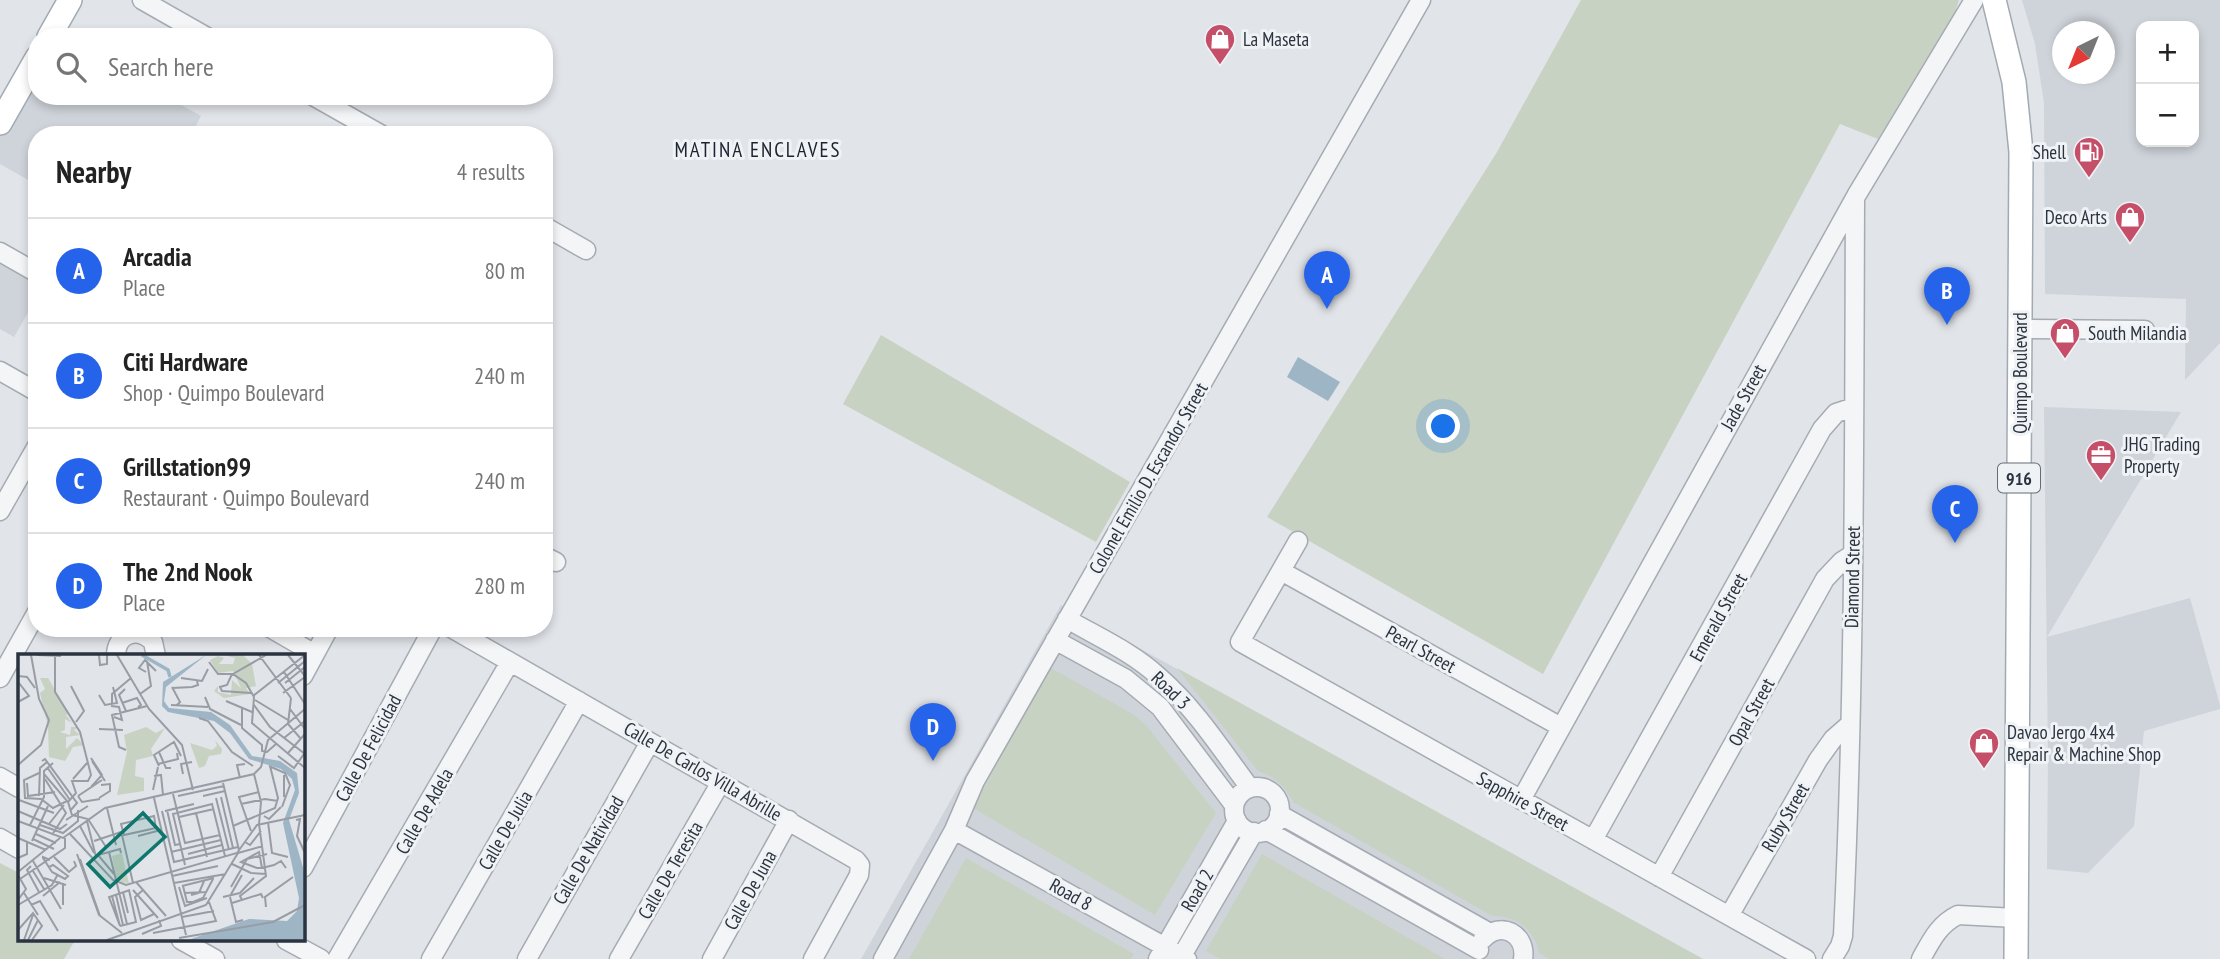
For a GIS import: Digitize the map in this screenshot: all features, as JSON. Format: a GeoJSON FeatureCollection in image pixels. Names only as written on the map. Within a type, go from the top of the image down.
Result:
{"type":"FeatureCollection","features":[{"type":"Feature","properties":{"kind":"main road"},"geometry":{"type":"LineString","coordinates":[[54,28],[70,0]]}},
{"type":"Feature","properties":{"kind":"main road","name":"Quimpo Boulevard"},"geometry":{"type":"LineString","coordinates":[[1994,0],[2009,54],[2018,105],[2021,152],[2016,959]]}},
{"type":"Feature","properties":{"kind":"main road"},"geometry":{"type":"LineString","coordinates":[[2,116],[28,73]]}},
{"type":"Feature","properties":{"kind":"street"},"geometry":{"type":"LineString","coordinates":[[142,0],[191,28]]}},
{"type":"Feature","properties":{"kind":"street","name":"Colonel Emilio D. Escandor Street"},"geometry":{"type":"LineString","coordinates":[[883,959],[954,830],[975,781],[1421,0]]}},
{"type":"Feature","properties":{"kind":"street","name":"Jade Street"},"geometry":{"type":"LineString","coordinates":[[1521,800],[1856,196],[1974,0]]}},
{"type":"Feature","properties":{"kind":"street"},"geometry":{"type":"LineString","coordinates":[[329,105],[366,126]]}},
{"type":"Feature","properties":{"kind":"street","name":"Diamond Street"},"geometry":{"type":"LineString","coordinates":[[1833,958],[1843,936],[1848,840],[1856,196]]}},
{"type":"Feature","properties":{"kind":"street"},"geometry":{"type":"LineString","coordinates":[[553,231],[586,250]]}},
{"type":"Feature","properties":{"kind":"street"},"geometry":{"type":"LineString","coordinates":[[0,252],[28,268]]}},
{"type":"Feature","properties":{"kind":"street"},"geometry":{"type":"LineString","coordinates":[[2020,329],[2145,330]]}},
{"type":"Feature","properties":{"kind":"street"},"geometry":{"type":"LineString","coordinates":[[0,372],[28,387]]}},
{"type":"Feature","properties":{"kind":"street","name":"Emerald Street"},"geometry":{"type":"LineString","coordinates":[[1593,840],[1822,429],[1836,413],[1854,407]]}},
{"type":"Feature","properties":{"kind":"street"},"geometry":{"type":"LineString","coordinates":[[0,512],[28,462]]}},
{"type":"Feature","properties":{"kind":"street"},"geometry":{"type":"LineString","coordinates":[[1281,571],[1298,541]]}},
{"type":"Feature","properties":{"kind":"street","name":"Opal Street"},"geometry":{"type":"LineString","coordinates":[[1659,877],[1825,579],[1842,561],[1853,554]]}},
{"type":"Feature","properties":{"kind":"street","name":"Pearl Street"},"geometry":{"type":"LineString","coordinates":[[1281,571],[1561,727]]}},
{"type":"Feature","properties":{"kind":"street","name":"Sapphire Street"},"geometry":{"type":"LineString","coordinates":[[1281,571],[1240,642],[1806,959]]}},
{"type":"Feature","properties":{"kind":"street","name":"Road 3"},"geometry":{"type":"LineString","coordinates":[[1067,619],[1138,660],[1174,690],[1190,706],[1250,788]]}},
{"type":"Feature","properties":{"kind":"street"},"geometry":{"type":"LineString","coordinates":[[0,678],[28,628]]}},
{"type":"Feature","properties":{"kind":"street"},"geometry":{"type":"LineString","coordinates":[[116,654],[117,645],[126,637]]}},
{"type":"Feature","properties":{"kind":"street"},"geometry":{"type":"LineString","coordinates":[[148,637],[156,647],[156,654]]}},
{"type":"Feature","properties":{"kind":"street"},"geometry":{"type":"LineString","coordinates":[[286,637],[315,654]]}},
{"type":"Feature","properties":{"kind":"street"},"geometry":{"type":"LineString","coordinates":[[304,674],[324,637]]}},
{"type":"Feature","properties":{"kind":"street","name":"Calle De Felicidad"},"geometry":{"type":"LineString","coordinates":[[304,866],[428,637]]}},
{"type":"Feature","properties":{"kind":"street","name":"Calle De Carlos Villa Abrille"},"geometry":{"type":"LineString","coordinates":[[467,637],[852,856],[860,864],[859,875],[813,959]]}},
{"type":"Feature","properties":{"kind":"street","name":"Road 3"},"geometry":{"type":"LineString","coordinates":[[1055,640],[1126,679],[1160,707],[1236,813]]}},
{"type":"Feature","properties":{"kind":"street","name":"Calle De Adela"},"geometry":{"type":"LineString","coordinates":[[337,959],[510,662]]}},
{"type":"Feature","properties":{"kind":"street","name":"Calle De Julia"},"geometry":{"type":"LineString","coordinates":[[431,959],[579,701]]}},
{"type":"Feature","properties":{"kind":"street","name":"Ruby Street"},"geometry":{"type":"LineString","coordinates":[[1729,916],[1818,760],[1833,739],[1849,725]]}},
{"type":"Feature","properties":{"kind":"street","name":"Calle De Natividad"},"geometry":{"type":"LineString","coordinates":[[527,959],[650,742]]}},
{"type":"Feature","properties":{"kind":"street"},"geometry":{"type":"LineString","coordinates":[[0,777],[18,787]]}},
{"type":"Feature","properties":{"kind":"street","name":"Calle De Teresita"},"geometry":{"type":"LineString","coordinates":[[620,959],[721,782]]}},
{"type":"Feature","properties":{"kind":"street"},"geometry":{"type":"LineString","coordinates":[[1260,831],[1277,820],[1279,807],[1274,795],[1263,788],[1250,788],[1240,794],[1236,813],[1244,828],[1260,831],[1479,955],[1484,937],[1490,933],[1503,929],[1515,934],[1523,945],[1523,959]]}},
{"type":"Feature","properties":{"kind":"street","name":"Road 2"},"geometry":{"type":"LineString","coordinates":[[1161,953],[1236,813]]}},
{"type":"Feature","properties":{"kind":"street"},"geometry":{"type":"LineString","coordinates":[[1279,814],[1490,933]]}},
{"type":"Feature","properties":{"kind":"street","name":"Calle De Juna"},"geometry":{"type":"LineString","coordinates":[[712,959],[789,820]]}},
{"type":"Feature","properties":{"kind":"street","name":"Road 8"},"geometry":{"type":"LineString","coordinates":[[954,830],[1161,953],[1183,958]]}},
{"type":"Feature","properties":{"kind":"street","name":"Road 2"},"geometry":{"type":"LineString","coordinates":[[1183,958],[1260,831]]}},
{"type":"Feature","properties":{"kind":"street"},"geometry":{"type":"LineString","coordinates":[[0,838],[18,848]]}},
{"type":"Feature","properties":{"kind":"street"},"geometry":{"type":"LineString","coordinates":[[1921,959],[1936,932],[1958,915],[2016,918]]}},
{"type":"Feature","properties":{"kind":"street"},"geometry":{"type":"LineString","coordinates":[[185,942],[215,959]]}},
{"type":"Feature","properties":{"kind":"street"},"geometry":{"type":"LineString","coordinates":[[290,942],[320,959]]}},
{"type":"Feature","properties":{"kind":"shaded area"},"geometry":{"type":"Polygon","coordinates":[[[2022,0],[2220,0],[2220,343],[2185,380],[2186,299],[2045,294],[2044,103],[2035,44],[2022,0]]]}},
{"type":"Feature","properties":{"kind":"shaded area"},"geometry":{"type":"Polygon","coordinates":[[[28,83],[28,105],[181,105],[201,116],[196,126],[28,126],[28,180],[0,164],[0,131],[28,83]]]}},
{"type":"Feature","properties":{"kind":"shaded area"},"geometry":{"type":"Polygon","coordinates":[[[0,258],[28,274],[28,313],[14,337],[0,329],[0,258]]]}},
{"type":"Feature","properties":{"kind":"shaded area"},"geometry":{"type":"Polygon","coordinates":[[[2044,407],[2181,412],[2047,637],[2190,598],[2220,705],[2220,709],[2144,731],[2134,826],[2088,873],[2047,869],[2044,407]]]}},
{"type":"Feature","properties":{"kind":"shaded area"},"geometry":{"type":"Polygon","coordinates":[[[1061,605],[1703,959],[861,959],[1061,605]]]}},
{"type":"Feature","properties":{"kind":"green space"},"geometry":{"type":"Polygon","coordinates":[[[1581,0],[1959,0],[1955,12],[1878,139],[1840,124],[1543,674],[1267,517],[1497,152],[1581,0]]]}},
{"type":"Feature","properties":{"kind":"green space"},"geometry":{"type":"Polygon","coordinates":[[[881,335],[1130,482],[1096,542],[843,404],[881,335]]]}},
{"type":"Feature","properties":{"kind":"green space"},"geometry":{"type":"Polygon","coordinates":[[[1049,667],[1133,714],[1146,725],[1216,813],[1155,915],[973,808],[1049,667]]]}},
{"type":"Feature","properties":{"kind":"green space"},"geometry":{"type":"Polygon","coordinates":[[[1177,668],[1703,959],[1549,959],[1539,953],[1529,931],[1517,921],[1492,916],[1293,802],[1279,783],[1258,771],[1177,668]]]}},
{"type":"Feature","properties":{"kind":"green space"},"geometry":{"type":"Polygon","coordinates":[[[1262,854],[1445,959],[1220,959],[1206,951],[1262,854]]]}},
{"type":"Feature","properties":{"kind":"green space"},"geometry":{"type":"Polygon","coordinates":[[[966,858],[1134,954],[1131,959],[909,959],[966,858]]]}},
{"type":"Feature","properties":{"kind":"green space"},"geometry":{"type":"Polygon","coordinates":[[[0,863],[18,872],[18,942],[74,942],[64,959],[0,959],[0,863]]]}},
{"type":"Feature","properties":{"kind":"water"},"geometry":{"type":"Polygon","coordinates":[[[1298,357],[1340,382],[1328,401],[1287,377],[1298,357]]]}},
{"type":"Feature","properties":{"kind":"place","name":"La Maseta"},"geometry":{"type":"Point","coordinates":[1220,66]}},
{"type":"Feature","properties":{"kind":"place","name":"Shell"},"geometry":{"type":"Point","coordinates":[2089,179]}},
{"type":"Feature","properties":{"kind":"place","name":"Deco Arts"},"geometry":{"type":"Point","coordinates":[2130,244]}},
{"type":"Feature","properties":{"kind":"place","name":"Arcadia"},"geometry":{"type":"Point","coordinates":[1327,309]}},
{"type":"Feature","properties":{"kind":"place","name":"Citi Hardware"},"geometry":{"type":"Point","coordinates":[1947,325]}},
{"type":"Feature","properties":{"kind":"place","name":"South Milandia"},"geometry":{"type":"Point","coordinates":[2065,360]}},
{"type":"Feature","properties":{"kind":"place","name":"JHG Trading Property"},"geometry":{"type":"Point","coordinates":[2101,482]}},
{"type":"Feature","properties":{"kind":"place","name":"Grillstation99"},"geometry":{"type":"Point","coordinates":[1955,543]}},
{"type":"Feature","properties":{"kind":"place","name":"The 2nd Nook"},"geometry":{"type":"Point","coordinates":[933,761]}},
{"type":"Feature","properties":{"kind":"place","name":"Davao Jergo 4x4 Repair & Machine Shop"},"geometry":{"type":"Point","coordinates":[1984,770]}},
{"type":"Feature","properties":{"kind":"district","name":"MATINA ENCLAVES"},"geometry":{"type":"Point","coordinates":[758,149]}}]}
